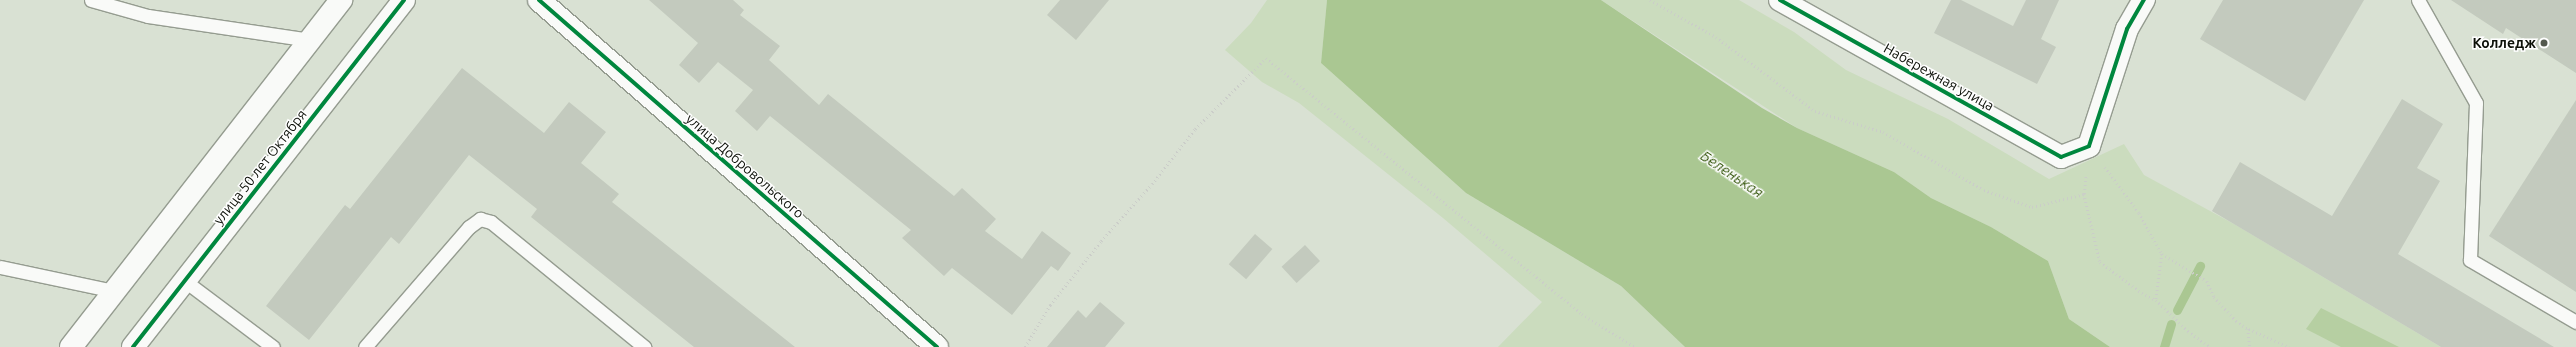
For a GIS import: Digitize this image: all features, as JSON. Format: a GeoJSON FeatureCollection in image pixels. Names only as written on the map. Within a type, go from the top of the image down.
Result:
{"type":"FeatureCollection","features":[{"type":"Feature","properties":{"kind":"street"},"geometry":{"type":"LineString","coordinates":[[71,347],[341,0]]}},
{"type":"Feature","properties":{"kind":"street","name":"улица 50 лет Октября"},"geometry":{"type":"LineString","coordinates":[[133,347],[404,0]]}},
{"type":"Feature","properties":{"kind":"street","name":"улица Добровольского"},"geometry":{"type":"LineString","coordinates":[[539,0],[936,347]]}},
{"type":"Feature","properties":{"kind":"street","name":"Набережная улица"},"geometry":{"type":"LineString","coordinates":[[1780,0],[2061,157],[2089,146]]}},
{"type":"Feature","properties":{"kind":"street"},"geometry":{"type":"LineString","coordinates":[[2089,146],[2127,29],[2144,0]]}},
{"type":"Feature","properties":{"kind":"lane"},"geometry":{"type":"LineString","coordinates":[[91,0],[148,16],[310,40]]}},
{"type":"Feature","properties":{"kind":"lane"},"geometry":{"type":"LineString","coordinates":[[2418,0],[2476,102],[2470,260],[2576,322]]}},
{"type":"Feature","properties":{"kind":"lane"},"geometry":{"type":"LineString","coordinates":[[365,347],[469,227],[480,219],[490,222],[644,347]]}},
{"type":"Feature","properties":{"kind":"lane"},"geometry":{"type":"LineString","coordinates":[[0,266],[114,291]]}},
{"type":"Feature","properties":{"kind":"lane"},"geometry":{"type":"LineString","coordinates":[[185,281],[273,347]]}},
{"type":"Feature","properties":{"kind":"path"},"geometry":{"type":"LineString","coordinates":[[1650,0],[1716,37],[1815,111],[1883,132],[1984,190],[2032,207],[2084,194]]}},
{"type":"Feature","properties":{"kind":"path"},"geometry":{"type":"LineString","coordinates":[[1025,347],[1050,305],[1101,241],[1152,184],[1195,129],[1266,58],[1582,314],[1635,347]]}},
{"type":"Feature","properties":{"kind":"path"},"geometry":{"type":"LineString","coordinates":[[2089,146],[2084,194],[2100,262],[2142,293],[2156,300],[2188,331],[2210,347]]}},
{"type":"Feature","properties":{"kind":"path"},"geometry":{"type":"LineString","coordinates":[[2089,146],[2139,213],[2162,254],[2207,281],[2214,297],[2236,321],[2248,329],[2289,347]]}},
{"type":"Feature","properties":{"kind":"path"},"geometry":{"type":"LineString","coordinates":[[2156,300],[2162,254]]}},
{"type":"Feature","properties":{"kind":"path"},"geometry":{"type":"LineString","coordinates":[[2248,329],[2250,347]]}},
{"type":"Feature","properties":{"kind":"shaded area"},"geometry":{"type":"Polygon","coordinates":[[[1267,0],[1327,0],[1321,63],[1466,193],[1621,286],[1685,347],[1498,347],[1542,302],[1443,218],[1299,103],[1262,82],[1225,50],[1251,23],[1267,0]]]}},
{"type":"Feature","properties":{"kind":"shaded area"},"geometry":{"type":"Polygon","coordinates":[[[1601,0],[1739,0],[1794,32],[1846,70],[1948,119],[2049,179],[2124,144],[2144,175],[2234,224],[2441,347],[2110,347],[2069,319],[2048,261],[1991,227],[1931,198],[1894,172],[1797,128],[1601,0]]]}},
{"type":"Feature","properties":{"kind":"shaded area"},"geometry":{"type":"Polygon","coordinates":[[[2321,308],[2399,347],[2341,347],[2306,329],[2321,308]]]}},
{"type":"Feature","properties":{"kind":"water","name":"Беленькая"},"geometry":{"type":"Polygon","coordinates":[[[1327,0],[1601,0],[1762,108],[1797,128],[1894,172],[1931,198],[1991,227],[2048,261],[2069,319],[2110,347],[1685,347],[1621,286],[1466,193],[1321,63],[1327,0]]]}},
{"type":"Feature","properties":{"kind":"building"},"geometry":{"type":"Polygon","coordinates":[[[649,0],[733,0],[744,10],[740,15],[780,46],[769,60],[819,105],[828,94],[954,196],[962,188],[996,219],[985,231],[1022,259],[1042,231],[1071,253],[1058,271],[1051,266],[1012,315],[952,268],[944,276],[902,238],[911,230],[770,116],[757,131],[735,111],[753,90],[718,62],[699,83],[679,65],[698,43],[649,0]]]}},
{"type":"Feature","properties":{"kind":"building"},"geometry":{"type":"Polygon","coordinates":[[[1060,0],[1109,0],[1076,40],[1047,15],[1060,0]]]}},
{"type":"Feature","properties":{"kind":"building"},"geometry":{"type":"Polygon","coordinates":[[[1951,0],[1961,0],[2013,26],[2026,0],[2059,0],[2041,39],[2056,47],[2037,84],[1934,33],[1951,0]]]}},
{"type":"Feature","properties":{"kind":"building"},"geometry":{"type":"Polygon","coordinates":[[[2223,0],[2364,0],[2305,101],[2200,39],[2223,0]]]}},
{"type":"Feature","properties":{"kind":"building","name":"Колледж"},"geometry":{"type":"Polygon","coordinates":[[[2451,0],[2576,0],[2576,73],[2506,28],[2503,34],[2451,0]]]}},
{"type":"Feature","properties":{"kind":"building"},"geometry":{"type":"Polygon","coordinates":[[[462,68],[544,133],[569,102],[606,132],[581,163],[619,194],[612,202],[795,347],[694,347],[531,217],[537,209],[469,155],[399,244],[391,237],[309,340],[266,306],[345,205],[350,209],[462,68]]]}},
{"type":"Feature","properties":{"kind":"building"},"geometry":{"type":"Polygon","coordinates":[[[2402,99],[2443,124],[2417,168],[2440,181],[2398,254],[2554,347],[2441,347],[2212,211],[2240,162],[2332,216],[2402,99]]]}},
{"type":"Feature","properties":{"kind":"building"},"geometry":{"type":"Polygon","coordinates":[[[2576,100],[2576,292],[2489,236],[2576,100]]]}},
{"type":"Feature","properties":{"kind":"building"},"geometry":{"type":"Polygon","coordinates":[[[1255,234],[1272,249],[1246,279],[1229,264],[1255,234]]]}},
{"type":"Feature","properties":{"kind":"building"},"geometry":{"type":"Polygon","coordinates":[[[1305,245],[1320,261],[1297,283],[1282,267],[1305,245]]]}},
{"type":"Feature","properties":{"kind":"building"},"geometry":{"type":"Polygon","coordinates":[[[1100,302],[1125,323],[1105,347],[1047,347],[1078,310],[1086,318],[1100,302]]]}},
{"type":"Feature","properties":{"kind":"waterway"},"geometry":{"type":"LineString","coordinates":[[2177,310],[2200,266]]}},
{"type":"Feature","properties":{"kind":"waterway"},"geometry":{"type":"LineString","coordinates":[[2164,347],[2171,324]]}},
{"type":"Feature","properties":{"kind":"cycle path"},"geometry":{"type":"LineString","coordinates":[[133,347],[404,0]]}},
{"type":"Feature","properties":{"kind":"cycle path"},"geometry":{"type":"LineString","coordinates":[[539,0],[937,347]]}},
{"type":"Feature","properties":{"kind":"cycle path"},"geometry":{"type":"LineString","coordinates":[[1780,0],[2061,157],[2089,146],[2127,29],[2144,0]]}},
{"type":"Feature","properties":{"kind":"place","name":"Колледж"},"geometry":{"type":"Point","coordinates":[2544,43]}}]}
